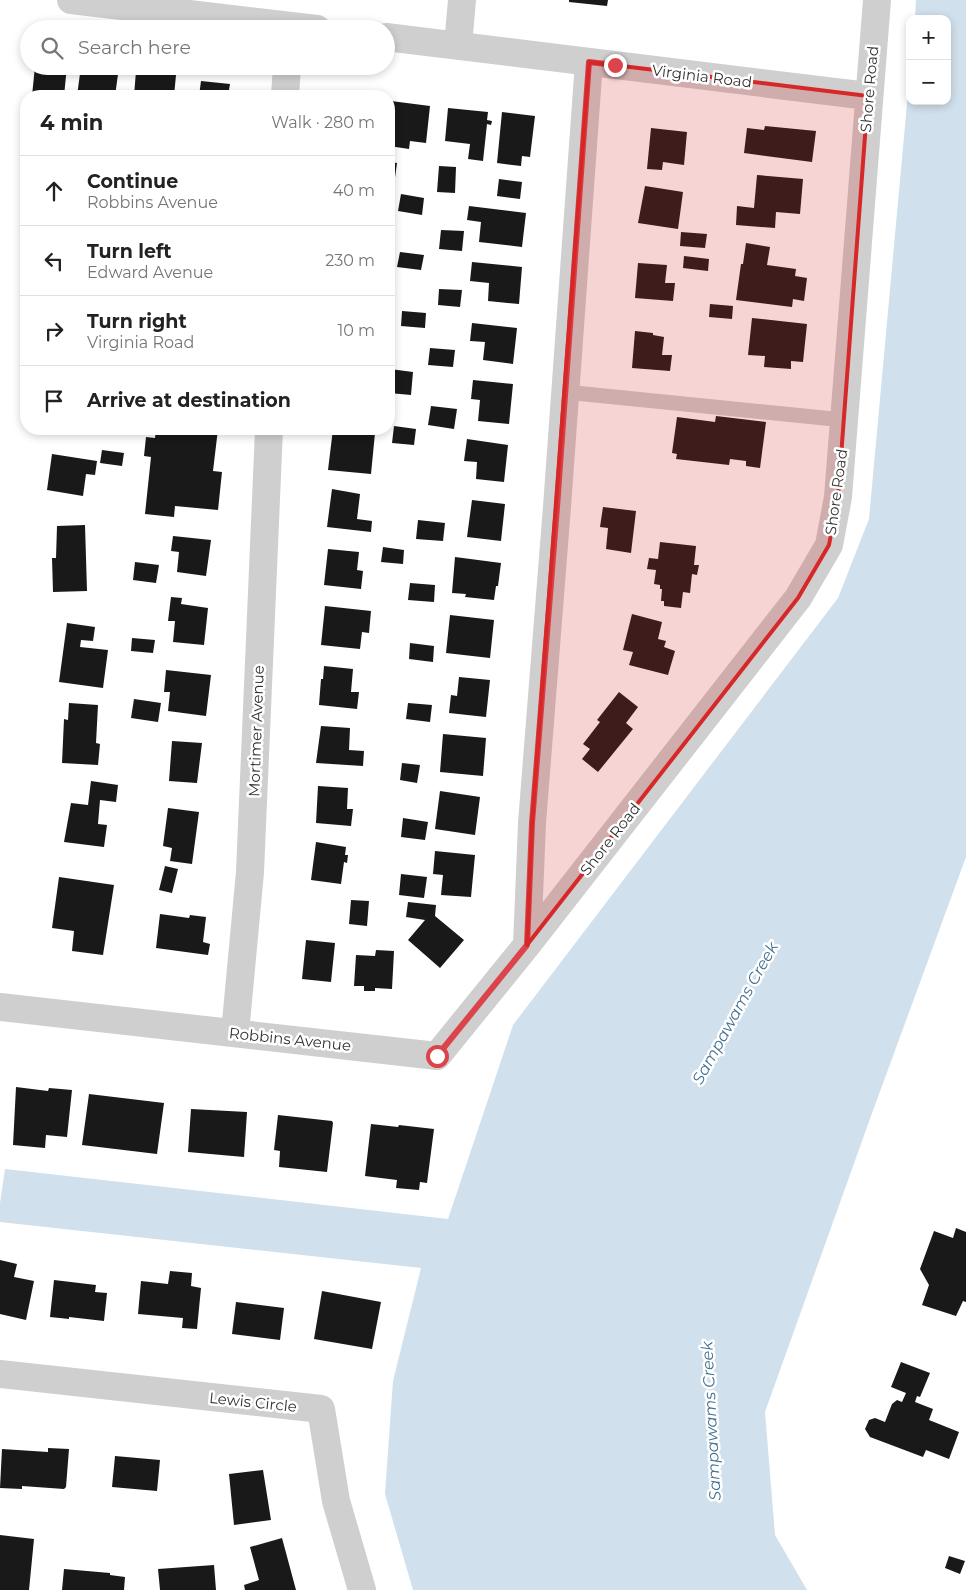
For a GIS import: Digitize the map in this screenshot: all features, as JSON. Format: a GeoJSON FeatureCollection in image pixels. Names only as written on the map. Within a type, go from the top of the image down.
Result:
{"type":"FeatureCollection","features":[{"type":"Feature","properties":{"kind":"street"},"geometry":{"type":"LineString","coordinates":[[70,0],[147,5],[244,20]]}},
{"type":"Feature","properties":{"kind":"street"},"geometry":{"type":"LineString","coordinates":[[458,46],[462,0]]}},
{"type":"Feature","properties":{"kind":"street","name":"Shore Road"},"geometry":{"type":"LineString","coordinates":[[527,945],[798,598],[829,545],[838,497],[877,0]]}},
{"type":"Feature","properties":{"kind":"street","name":"Virginia Road"},"geometry":{"type":"LineString","coordinates":[[395,38],[868,96]]}},
{"type":"Feature","properties":{"kind":"street"},"geometry":{"type":"LineString","coordinates":[[527,945],[532,823],[589,62]]}},
{"type":"Feature","properties":{"kind":"street"},"geometry":{"type":"LineString","coordinates":[[285,90],[286,75]]}},
{"type":"Feature","properties":{"kind":"street","name":"Mortimer Avenue"},"geometry":{"type":"LineString","coordinates":[[235,1033],[250,872],[269,435]]}},
{"type":"Feature","properties":{"kind":"street","name":"Robbins Avenue"},"geometry":{"type":"LineString","coordinates":[[0,1007],[437,1056],[527,945]]}},
{"type":"Feature","properties":{"kind":"street","name":"Lewis Circle"},"geometry":{"type":"LineString","coordinates":[[0,1374],[321,1409],[336,1501],[362,1590]]}},
{"type":"Feature","properties":{"kind":"lane"},"geometry":{"type":"LineString","coordinates":[[565,392],[844,420]]}},
{"type":"Feature","properties":{"kind":"highlighted area"},"geometry":{"type":"Polygon","coordinates":[[[589,62],[868,96],[838,497],[829,545],[798,598],[527,945],[532,823],[589,62]]]}},
{"type":"Feature","properties":{"kind":"water","name":"Sampawams Creek"},"geometry":{"type":"Polygon","coordinates":[[[916,0],[966,0],[966,857],[765,1412],[775,1535],[807,1590],[413,1590],[385,1494],[393,1381],[421,1268],[0,1222],[0,1203],[5,1169],[448,1219],[513,1025],[838,598],[869,519],[907,105],[951,105],[951,15],[915,15],[916,0]]]}},
{"type":"Feature","properties":{"kind":"building"},"geometry":{"type":"Polygon","coordinates":[[[569,0],[608,0],[607,6],[569,2],[569,0]]]}},
{"type":"Feature","properties":{"kind":"building"},"geometry":{"type":"Polygon","coordinates":[[[34,75],[66,75],[65,90],[33,90],[34,75]]]}},
{"type":"Feature","properties":{"kind":"building"},"geometry":{"type":"Polygon","coordinates":[[[80,75],[118,75],[116,90],[78,90],[80,75]]]}},
{"type":"Feature","properties":{"kind":"building"},"geometry":{"type":"Polygon","coordinates":[[[136,75],[176,75],[175,90],[134,90],[136,75]]]}},
{"type":"Feature","properties":{"kind":"building"},"geometry":{"type":"Polygon","coordinates":[[[201,81],[230,84],[229,90],[200,90],[201,81]]]}},
{"type":"Feature","properties":{"kind":"building"},"geometry":{"type":"Polygon","coordinates":[[[395,102],[430,106],[426,143],[410,141],[409,149],[395,147],[395,102]]]}},
{"type":"Feature","properties":{"kind":"building"},"geometry":{"type":"Polygon","coordinates":[[[448,108],[488,112],[487,120],[492,121],[491,125],[487,124],[483,161],[468,159],[470,144],[445,141],[448,108]]]}},
{"type":"Feature","properties":{"kind":"building"},"geometry":{"type":"Polygon","coordinates":[[[502,112],[535,116],[530,157],[522,156],[521,166],[497,163],[502,112]]]}},
{"type":"Feature","properties":{"kind":"building"},"geometry":{"type":"Polygon","coordinates":[[[765,126],[816,131],[812,162],[744,153],[747,128],[764,130],[765,126]]]}},
{"type":"Feature","properties":{"kind":"building"},"geometry":{"type":"Polygon","coordinates":[[[651,128],[687,132],[684,165],[663,162],[662,170],[647,169],[651,128]]]}},
{"type":"Feature","properties":{"kind":"building"},"geometry":{"type":"Polygon","coordinates":[[[439,166],[456,167],[455,193],[437,192],[439,166]]]}},
{"type":"Feature","properties":{"kind":"building"},"geometry":{"type":"Polygon","coordinates":[[[757,175],[803,179],[800,214],[776,212],[775,228],[736,225],[737,206],[754,208],[757,175]]]}},
{"type":"Feature","properties":{"kind":"building"},"geometry":{"type":"Polygon","coordinates":[[[499,179],[522,182],[520,199],[497,196],[499,179]]]}},
{"type":"Feature","properties":{"kind":"building"},"geometry":{"type":"Polygon","coordinates":[[[645,186],[683,192],[678,229],[638,223],[645,186]]]}},
{"type":"Feature","properties":{"kind":"building"},"geometry":{"type":"Polygon","coordinates":[[[401,194],[424,198],[422,215],[398,211],[401,194]]]}},
{"type":"Feature","properties":{"kind":"building"},"geometry":{"type":"Polygon","coordinates":[[[469,206],[526,213],[522,247],[479,242],[481,222],[467,220],[469,206]]]}},
{"type":"Feature","properties":{"kind":"building"},"geometry":{"type":"Polygon","coordinates":[[[441,230],[464,231],[462,251],[439,249],[441,230]]]}},
{"type":"Feature","properties":{"kind":"building"},"geometry":{"type":"Polygon","coordinates":[[[681,232],[707,234],[705,248],[680,246],[681,232]]]}},
{"type":"Feature","properties":{"kind":"building"},"geometry":{"type":"Polygon","coordinates":[[[746,243],[770,247],[767,265],[796,269],[795,276],[807,278],[804,301],[793,299],[792,307],[736,300],[746,243]]]}},
{"type":"Feature","properties":{"kind":"building"},"geometry":{"type":"Polygon","coordinates":[[[400,252],[424,255],[421,270],[397,267],[400,252]]]}},
{"type":"Feature","properties":{"kind":"building"},"geometry":{"type":"Polygon","coordinates":[[[684,256],[709,259],[708,271],[683,268],[684,256]]]}},
{"type":"Feature","properties":{"kind":"building"},"geometry":{"type":"Polygon","coordinates":[[[472,262],[522,267],[519,304],[488,301],[489,283],[470,281],[472,262]]]}},
{"type":"Feature","properties":{"kind":"building"},"geometry":{"type":"Polygon","coordinates":[[[638,263],[667,265],[665,283],[675,283],[673,301],[635,298],[638,263]]]}},
{"type":"Feature","properties":{"kind":"building"},"geometry":{"type":"Polygon","coordinates":[[[439,289],[462,290],[460,307],[438,305],[439,289]]]}},
{"type":"Feature","properties":{"kind":"building"},"geometry":{"type":"Polygon","coordinates":[[[710,304],[733,306],[732,319],[709,317],[710,304]]]}},
{"type":"Feature","properties":{"kind":"building"},"geometry":{"type":"Polygon","coordinates":[[[402,311],[426,313],[425,328],[401,326],[402,311]]]}},
{"type":"Feature","properties":{"kind":"building"},"geometry":{"type":"Polygon","coordinates":[[[752,318],[807,324],[803,362],[791,361],[791,369],[764,367],[765,356],[748,355],[752,318]]]}},
{"type":"Feature","properties":{"kind":"building"},"geometry":{"type":"Polygon","coordinates":[[[472,323],[517,328],[513,364],[483,360],[485,342],[470,341],[472,323]]]}},
{"type":"Feature","properties":{"kind":"building"},"geometry":{"type":"Polygon","coordinates":[[[635,331],[653,333],[653,335],[664,337],[662,355],[672,355],[670,371],[632,368],[635,331]]]}},
{"type":"Feature","properties":{"kind":"building"},"geometry":{"type":"Polygon","coordinates":[[[430,348],[455,350],[453,367],[428,365],[430,348]]]}},
{"type":"Feature","properties":{"kind":"building"},"geometry":{"type":"Polygon","coordinates":[[[395,370],[413,372],[411,395],[395,394],[395,370]]]}},
{"type":"Feature","properties":{"kind":"building"},"geometry":{"type":"Polygon","coordinates":[[[473,380],[513,384],[509,424],[478,421],[480,400],[471,399],[473,380]]]}},
{"type":"Feature","properties":{"kind":"building"},"geometry":{"type":"Polygon","coordinates":[[[431,406],[457,409],[454,429],[428,425],[431,406]]]}},
{"type":"Feature","properties":{"kind":"building"},"geometry":{"type":"Polygon","coordinates":[[[716,416],[766,422],[760,468],[746,466],[746,461],[730,459],[729,465],[676,459],[677,454],[672,453],[677,417],[715,422],[716,416]]]}},
{"type":"Feature","properties":{"kind":"building"},"geometry":{"type":"Polygon","coordinates":[[[395,426],[416,429],[414,445],[392,443],[393,435],[395,435],[395,426]]]}},
{"type":"Feature","properties":{"kind":"building"},"geometry":{"type":"Polygon","coordinates":[[[155,435],[217,435],[213,471],[222,472],[218,510],[175,506],[174,517],[145,514],[151,457],[144,456],[146,437],[155,438],[155,435]]]}},
{"type":"Feature","properties":{"kind":"building"},"geometry":{"type":"Polygon","coordinates":[[[332,435],[375,435],[371,474],[328,470],[332,435]]]}},
{"type":"Feature","properties":{"kind":"building"},"geometry":{"type":"Polygon","coordinates":[[[467,439],[508,445],[504,482],[476,479],[477,462],[464,461],[467,439]]]}},
{"type":"Feature","properties":{"kind":"building"},"geometry":{"type":"Polygon","coordinates":[[[102,450],[124,453],[122,466],[100,463],[102,450]]]}},
{"type":"Feature","properties":{"kind":"building"},"geometry":{"type":"Polygon","coordinates":[[[52,454],[97,461],[95,475],[86,474],[83,496],[47,490],[52,454]]]}},
{"type":"Feature","properties":{"kind":"building"},"geometry":{"type":"Polygon","coordinates":[[[332,489],[360,494],[357,519],[372,521],[371,532],[327,527],[332,489]]]}},
{"type":"Feature","properties":{"kind":"building"},"geometry":{"type":"Polygon","coordinates":[[[472,500],[505,504],[501,541],[467,537],[472,500]]]}},
{"type":"Feature","properties":{"kind":"building"},"geometry":{"type":"Polygon","coordinates":[[[603,507],[636,511],[631,553],[606,549],[608,528],[600,527],[603,507]]]}},
{"type":"Feature","properties":{"kind":"building"},"geometry":{"type":"Polygon","coordinates":[[[418,520],[445,523],[443,541],[416,539],[418,520]]]}},
{"type":"Feature","properties":{"kind":"building"},"geometry":{"type":"Polygon","coordinates":[[[85,525],[87,591],[53,592],[52,558],[56,558],[57,526],[85,525]]]}},
{"type":"Feature","properties":{"kind":"building"},"geometry":{"type":"Polygon","coordinates":[[[173,536],[211,540],[206,576],[177,572],[179,552],[171,551],[173,536]]]}},
{"type":"Feature","properties":{"kind":"building"},"geometry":{"type":"Polygon","coordinates":[[[660,542],[696,546],[694,565],[699,565],[697,575],[692,574],[690,593],[683,592],[681,608],[664,606],[664,601],[661,601],[662,589],[660,589],[660,585],[654,584],[656,570],[647,569],[649,558],[658,559],[660,542]]]}},
{"type":"Feature","properties":{"kind":"building"},"geometry":{"type":"Polygon","coordinates":[[[383,547],[404,550],[403,564],[381,562],[383,547]]]}},
{"type":"Feature","properties":{"kind":"building"},"geometry":{"type":"Polygon","coordinates":[[[328,549],[359,552],[357,570],[363,571],[361,589],[324,585],[328,549]]]}},
{"type":"Feature","properties":{"kind":"building"},"geometry":{"type":"Polygon","coordinates":[[[455,557],[501,563],[494,600],[465,597],[466,594],[452,593],[455,557]]]}},
{"type":"Feature","properties":{"kind":"building"},"geometry":{"type":"Polygon","coordinates":[[[135,562],[159,565],[156,583],[133,580],[135,562]]]}},
{"type":"Feature","properties":{"kind":"building"},"geometry":{"type":"Polygon","coordinates":[[[410,583],[435,585],[434,602],[408,600],[410,583]]]}},
{"type":"Feature","properties":{"kind":"building"},"geometry":{"type":"Polygon","coordinates":[[[171,597],[182,598],[181,604],[208,608],[204,645],[173,642],[175,621],[168,621],[171,597]]]}},
{"type":"Feature","properties":{"kind":"building"},"geometry":{"type":"Polygon","coordinates":[[[325,606],[371,611],[369,633],[362,632],[360,649],[321,645],[325,606]]]}},
{"type":"Feature","properties":{"kind":"building"},"geometry":{"type":"Polygon","coordinates":[[[632,614],[662,622],[658,639],[666,641],[664,647],[675,651],[668,675],[629,665],[633,652],[623,650],[632,614]]]}},
{"type":"Feature","properties":{"kind":"building"},"geometry":{"type":"Polygon","coordinates":[[[450,615],[494,620],[490,658],[446,653],[450,615]]]}},
{"type":"Feature","properties":{"kind":"building"},"geometry":{"type":"Polygon","coordinates":[[[67,623],[95,627],[93,641],[81,640],[80,647],[108,650],[103,688],[59,682],[67,623]]]}},
{"type":"Feature","properties":{"kind":"building"},"geometry":{"type":"Polygon","coordinates":[[[132,638],[155,640],[153,653],[131,651],[132,638]]]}},
{"type":"Feature","properties":{"kind":"building"},"geometry":{"type":"Polygon","coordinates":[[[410,643],[434,646],[433,662],[409,659],[410,643]]]}},
{"type":"Feature","properties":{"kind":"building"},"geometry":{"type":"Polygon","coordinates":[[[324,666],[353,669],[351,692],[359,692],[357,709],[319,705],[324,666]]]}},
{"type":"Feature","properties":{"kind":"building"},"geometry":{"type":"Polygon","coordinates":[[[166,670],[211,675],[206,716],[168,711],[170,692],[164,692],[166,670]]]}},
{"type":"Feature","properties":{"kind":"building"},"geometry":{"type":"Polygon","coordinates":[[[459,677],[490,680],[486,717],[449,713],[451,695],[457,696],[459,677]]]}},
{"type":"Feature","properties":{"kind":"building"},"geometry":{"type":"Polygon","coordinates":[[[619,692],[638,707],[626,723],[633,729],[598,772],[582,759],[590,749],[583,744],[600,722],[597,720],[619,692]]]}},
{"type":"Feature","properties":{"kind":"building"},"geometry":{"type":"Polygon","coordinates":[[[134,699],[161,703],[158,722],[131,718],[134,699]]]}},
{"type":"Feature","properties":{"kind":"building"},"geometry":{"type":"Polygon","coordinates":[[[69,703],[98,705],[96,743],[100,744],[98,765],[62,763],[64,719],[68,720],[69,703]]]}},
{"type":"Feature","properties":{"kind":"building"},"geometry":{"type":"Polygon","coordinates":[[[408,703],[432,705],[430,722],[406,719],[408,703]]]}},
{"type":"Feature","properties":{"kind":"building"},"geometry":{"type":"Polygon","coordinates":[[[321,726],[350,728],[349,750],[364,751],[363,766],[316,763],[321,726]]]}},
{"type":"Feature","properties":{"kind":"building"},"geometry":{"type":"Polygon","coordinates":[[[443,734],[486,738],[483,776],[440,772],[443,734]]]}},
{"type":"Feature","properties":{"kind":"building"},"geometry":{"type":"Polygon","coordinates":[[[172,741],[202,743],[197,783],[169,781],[172,741]]]}},
{"type":"Feature","properties":{"kind":"building"},"geometry":{"type":"Polygon","coordinates":[[[402,763],[420,765],[417,783],[400,780],[402,763]]]}},
{"type":"Feature","properties":{"kind":"building"},"geometry":{"type":"Polygon","coordinates":[[[91,781],[118,785],[116,802],[100,800],[98,824],[107,825],[104,847],[64,842],[71,803],[88,805],[91,781]]]}},
{"type":"Feature","properties":{"kind":"building"},"geometry":{"type":"Polygon","coordinates":[[[318,786],[348,788],[347,809],[353,809],[351,826],[316,823],[318,786]]]}},
{"type":"Feature","properties":{"kind":"building"},"geometry":{"type":"Polygon","coordinates":[[[440,791],[480,797],[475,835],[435,829],[440,791]]]}},
{"type":"Feature","properties":{"kind":"building"},"geometry":{"type":"Polygon","coordinates":[[[168,808],[199,812],[192,864],[170,861],[172,848],[163,846],[168,808]]]}},
{"type":"Feature","properties":{"kind":"building"},"geometry":{"type":"Polygon","coordinates":[[[403,818],[428,822],[425,840],[401,837],[403,818]]]}},
{"type":"Feature","properties":{"kind":"building"},"geometry":{"type":"Polygon","coordinates":[[[316,842],[346,847],[347,863],[344,862],[341,884],[311,880],[316,842]]]}},
{"type":"Feature","properties":{"kind":"building"},"geometry":{"type":"Polygon","coordinates":[[[435,851],[475,855],[471,897],[441,895],[443,875],[433,874],[435,851]]]}},
{"type":"Feature","properties":{"kind":"building"},"geometry":{"type":"Polygon","coordinates":[[[165,866],[178,869],[172,893],[159,890],[165,866]]]}},
{"type":"Feature","properties":{"kind":"building"},"geometry":{"type":"Polygon","coordinates":[[[401,874],[427,877],[424,898],[399,895],[401,874]]]}},
{"type":"Feature","properties":{"kind":"building"},"geometry":{"type":"Polygon","coordinates":[[[59,877],[114,885],[103,955],[72,951],[74,931],[52,928],[59,877]]]}},
{"type":"Feature","properties":{"kind":"building"},"geometry":{"type":"Polygon","coordinates":[[[351,900],[369,901],[367,926],[349,924],[351,900]]]}},
{"type":"Feature","properties":{"kind":"building"},"geometry":{"type":"Polygon","coordinates":[[[408,902],[436,905],[435,916],[464,940],[440,968],[408,940],[425,920],[406,917],[408,902]]]}},
{"type":"Feature","properties":{"kind":"building"},"geometry":{"type":"Polygon","coordinates":[[[160,914],[189,918],[190,915],[206,917],[203,942],[210,944],[208,955],[156,948],[160,914]]]}},
{"type":"Feature","properties":{"kind":"building"},"geometry":{"type":"Polygon","coordinates":[[[306,940],[335,943],[331,982],[302,979],[306,940]]]}},
{"type":"Feature","properties":{"kind":"building"},"geometry":{"type":"Polygon","coordinates":[[[376,950],[394,951],[392,989],[375,988],[375,991],[364,991],[364,986],[354,986],[356,955],[375,956],[376,950]]]}},
{"type":"Feature","properties":{"kind":"building"},"geometry":{"type":"Polygon","coordinates":[[[16,1087],[48,1091],[49,1088],[72,1090],[67,1137],[46,1135],[45,1148],[13,1145],[16,1087]]]}},
{"type":"Feature","properties":{"kind":"building"},"geometry":{"type":"Polygon","coordinates":[[[89,1094],[164,1103],[157,1154],[82,1145],[89,1094]]]}},
{"type":"Feature","properties":{"kind":"building"},"geometry":{"type":"Polygon","coordinates":[[[191,1109],[247,1112],[244,1157],[188,1152],[191,1109]]]}},
{"type":"Feature","properties":{"kind":"building"},"geometry":{"type":"Polygon","coordinates":[[[278,1115],[332,1121],[327,1172],[279,1167],[280,1151],[274,1150],[278,1115]]]}},
{"type":"Feature","properties":{"kind":"building"},"geometry":{"type":"Polygon","coordinates":[[[371,1124],[434,1129],[427,1183],[420,1182],[419,1190],[396,1188],[397,1180],[365,1176],[371,1124]]]}},
{"type":"Feature","properties":{"kind":"building"},"geometry":{"type":"Polygon","coordinates":[[[956,1228],[966,1232],[966,1302],[963,1301],[956,1316],[922,1305],[929,1285],[920,1269],[934,1231],[953,1238],[956,1228]]]}},
{"type":"Feature","properties":{"kind":"building"},"geometry":{"type":"Polygon","coordinates":[[[0,1260],[17,1264],[14,1277],[34,1281],[26,1320],[0,1314],[0,1260]]]}},
{"type":"Feature","properties":{"kind":"building"},"geometry":{"type":"Polygon","coordinates":[[[170,1271],[192,1273],[191,1286],[201,1288],[197,1329],[182,1328],[183,1318],[138,1314],[141,1281],[168,1284],[170,1271]]]}},
{"type":"Feature","properties":{"kind":"building"},"geometry":{"type":"Polygon","coordinates":[[[54,1280],[96,1285],[95,1292],[107,1293],[104,1321],[50,1317],[54,1280]]]}},
{"type":"Feature","properties":{"kind":"building"},"geometry":{"type":"Polygon","coordinates":[[[322,1291],[381,1302],[372,1349],[314,1339],[322,1291]]]}},
{"type":"Feature","properties":{"kind":"building"},"geometry":{"type":"Polygon","coordinates":[[[236,1302],[284,1308],[280,1340],[232,1334],[236,1302]]]}},
{"type":"Feature","properties":{"kind":"building"},"geometry":{"type":"Polygon","coordinates":[[[901,1362],[930,1373],[920,1397],[917,1396],[915,1402],[933,1409],[929,1420],[959,1432],[949,1459],[926,1450],[923,1457],[870,1437],[865,1429],[869,1420],[875,1418],[885,1422],[892,1404],[897,1400],[902,1402],[906,1393],[891,1387],[901,1362]]]}},
{"type":"Feature","properties":{"kind":"building"},"geometry":{"type":"Polygon","coordinates":[[[48,1448],[69,1449],[66,1487],[64,1489],[22,1486],[22,1489],[0,1488],[2,1449],[48,1452],[48,1448]]]}},
{"type":"Feature","properties":{"kind":"building"},"geometry":{"type":"Polygon","coordinates":[[[115,1456],[160,1460],[157,1491],[112,1487],[115,1456]]]}},
{"type":"Feature","properties":{"kind":"building"},"geometry":{"type":"Polygon","coordinates":[[[263,1470],[271,1520],[234,1525],[229,1474],[263,1470]]]}},
{"type":"Feature","properties":{"kind":"building"},"geometry":{"type":"Polygon","coordinates":[[[0,1535],[34,1539],[29,1590],[0,1590],[0,1535]]]}},
{"type":"Feature","properties":{"kind":"building"},"geometry":{"type":"Polygon","coordinates":[[[282,1538],[296,1590],[245,1590],[244,1585],[259,1580],[250,1547],[282,1538]]]}},
{"type":"Feature","properties":{"kind":"building"},"geometry":{"type":"Polygon","coordinates":[[[949,1556],[965,1561],[960,1574],[945,1568],[949,1556]]]}},
{"type":"Feature","properties":{"kind":"building"},"geometry":{"type":"Polygon","coordinates":[[[214,1565],[216,1590],[160,1590],[158,1569],[214,1565]]]}},
{"type":"Feature","properties":{"kind":"building"},"geometry":{"type":"Polygon","coordinates":[[[64,1569],[110,1573],[110,1575],[125,1577],[124,1590],[62,1590],[64,1569]]]}},
{"type":"Feature","properties":{"kind":"route"},"geometry":{"type":"LineString","coordinates":[[437,1056],[527,945],[532,823],[589,62],[615,65]]}}]}
